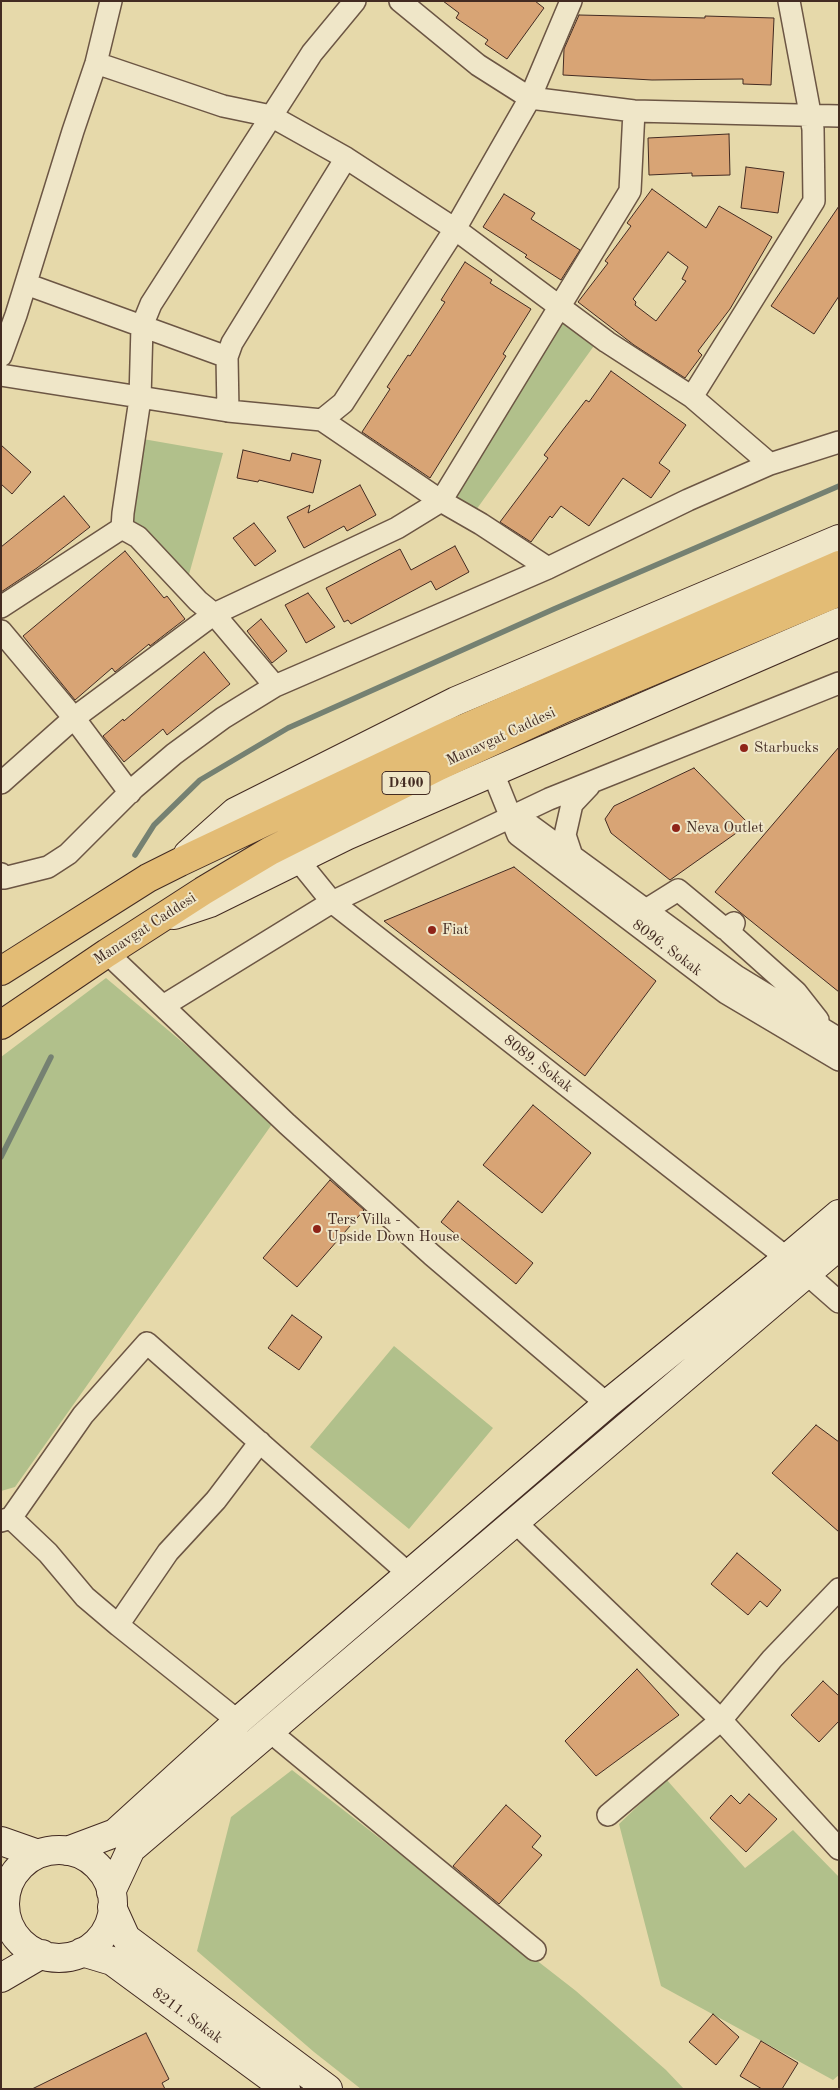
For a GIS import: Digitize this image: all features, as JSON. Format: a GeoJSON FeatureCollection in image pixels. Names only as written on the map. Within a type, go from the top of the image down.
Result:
{"type":"FeatureCollection","features":[{"type":"Feature","properties":{"kind":"highway","name":"Manavgat Caddesi"},"geometry":{"type":"LineString","coordinates":[[1,971],[148,878],[180,862],[453,733],[839,565]]}},
{"type":"Feature","properties":{"kind":"highway","name":"Manavgat Caddesi"},"geometry":{"type":"LineString","coordinates":[[1,1025],[158,920],[270,851],[438,766],[567,707],[839,592]]}},
{"type":"Feature","properties":{"kind":"street"},"geometry":{"type":"LineString","coordinates":[[1,356],[9,312],[26,284],[96,63],[111,1]]}},
{"type":"Feature","properties":{"kind":"street"},"geometry":{"type":"LineString","coordinates":[[122,528],[140,398],[142,326],[151,304],[312,54],[355,1]]}},
{"type":"Feature","properties":{"kind":"street"},"geometry":{"type":"LineString","coordinates":[[400,1],[478,65],[530,98],[634,111],[811,117],[839,116]]}},
{"type":"Feature","properties":{"kind":"street"},"geometry":{"type":"LineString","coordinates":[[322,420],[343,404],[455,229],[530,98],[571,1]]}},
{"type":"Feature","properties":{"kind":"street"},"geometry":{"type":"LineString","coordinates":[[692,397],[814,201],[811,117],[789,1]]}},
{"type":"Feature","properties":{"kind":"street"},"geometry":{"type":"LineString","coordinates":[[96,63],[223,106],[271,116],[346,158],[455,229],[607,342],[692,397],[770,464]]}},
{"type":"Feature","properties":{"kind":"street"},"geometry":{"type":"LineString","coordinates":[[1,783],[74,718],[214,614],[397,528],[441,501],[630,192],[634,111]]}},
{"type":"Feature","properties":{"kind":"street"},"geometry":{"type":"LineString","coordinates":[[228,411],[227,357],[232,343],[346,158]]}},
{"type":"Feature","properties":{"kind":"street"},"geometry":{"type":"LineString","coordinates":[[26,284],[227,357]]}},
{"type":"Feature","properties":{"kind":"street"},"geometry":{"type":"LineString","coordinates":[[1,376],[228,411],[322,420],[441,501],[481,524],[548,568]]}},
{"type":"Feature","properties":{"kind":"street"},"geometry":{"type":"LineString","coordinates":[[2,877],[48,867],[68,854],[130,793],[174,754],[223,718],[276,686],[548,568],[688,500],[770,464],[839,442]]}},
{"type":"Feature","properties":{"kind":"street"},"geometry":{"type":"LineString","coordinates":[[1,607],[122,528]]}},
{"type":"Feature","properties":{"kind":"street"},"geometry":{"type":"LineString","coordinates":[[122,528],[138,537],[198,601],[214,614],[276,686]]}},
{"type":"Feature","properties":{"kind":"street"},"geometry":{"type":"LineString","coordinates":[[180,862],[235,812],[456,701],[839,539]]}},
{"type":"Feature","properties":{"kind":"street"},"geometry":{"type":"LineString","coordinates":[[158,920],[210,903],[346,836],[839,622]]}},
{"type":"Feature","properties":{"kind":"street"},"geometry":{"type":"LineString","coordinates":[[1,631],[74,718],[130,793]]}},
{"type":"Feature","properties":{"kind":"street"},"geometry":{"type":"LineString","coordinates":[[163,1006],[332,902],[593,781],[839,683]]}},
{"type":"Feature","properties":{"kind":"street","name":"8096. Sokak"},"geometry":{"type":"LineString","coordinates":[[493,773],[518,835],[726,993],[839,1060]]}},
{"type":"Feature","properties":{"kind":"street"},"geometry":{"type":"LineString","coordinates":[[572,856],[565,835],[572,804],[593,781]]}},
{"type":"Feature","properties":{"kind":"street","name":"8096. Sokak"},"geometry":{"type":"LineString","coordinates":[[512,818],[531,826],[736,976],[832,1035]]}},
{"type":"Feature","properties":{"kind":"street","name":"8089. Sokak"},"geometry":{"type":"LineString","coordinates":[[298,860],[332,902],[797,1266],[839,1302]]}},
{"type":"Feature","properties":{"kind":"street"},"geometry":{"type":"LineString","coordinates":[[646,910],[678,890],[725,929],[734,923],[730,933],[796,992],[832,1035]]}},
{"type":"Feature","properties":{"kind":"street"},"geometry":{"type":"LineString","coordinates":[[107,953],[287,1124],[410,1235],[607,1404]]}},
{"type":"Feature","properties":{"kind":"street"},"geometry":{"type":"LineString","coordinates":[[328,2089],[126,1938],[112,1900],[131,1849],[514,1521],[797,1266],[839,1214]]}},
{"type":"Feature","properties":{"kind":"street"},"geometry":{"type":"LineString","coordinates":[[66,1851],[115,1833],[238,1721],[607,1404],[797,1266],[839,1246]]}},
{"type":"Feature","properties":{"kind":"street"},"geometry":{"type":"LineString","coordinates":[[238,1721],[118,1626],[85,1597],[48,1553],[6,1520],[83,1415],[147,1343],[410,1575]]}},
{"type":"Feature","properties":{"kind":"street"},"geometry":{"type":"LineString","coordinates":[[118,1626],[168,1552],[216,1500],[260,1442]]}},
{"type":"Feature","properties":{"kind":"street"},"geometry":{"type":"LineString","coordinates":[[514,1521],[721,1720],[839,1849]]}},
{"type":"Feature","properties":{"kind":"street"},"geometry":{"type":"LineString","coordinates":[[608,1815],[721,1720],[772,1659],[839,1589]]}},
{"type":"Feature","properties":{"kind":"street"},"geometry":{"type":"LineString","coordinates":[[268,1730],[535,1950]]}},
{"type":"Feature","properties":{"kind":"street"},"geometry":{"type":"LineString","coordinates":[[1,1841],[38,1854]]}},
{"type":"Feature","properties":{"kind":"street"},"geometry":{"type":"LineString","coordinates":[[57,1850],[66,1851],[74,1851],[89,1858],[101,1869],[110,1884],[112,1917],[104,1934],[91,1948],[74,1956],[55,1958],[37,1953],[22,1943],[10,1928],[4,1909],[14,1874],[26,1862],[38,1854],[57,1850]]}},
{"type":"Feature","properties":{"kind":"street","name":"8211. Sokak"},"geometry":{"type":"LineString","coordinates":[[82,1952],[112,1961],[286,2089]]}},
{"type":"Feature","properties":{"kind":"street"},"geometry":{"type":"LineString","coordinates":[[1,1978],[42,1954]]}},
{"type":"Feature","properties":{"kind":"green space"},"geometry":{"type":"Polygon","coordinates":[[[564,319],[596,343],[476,510],[456,496],[564,319]]]}},
{"type":"Feature","properties":{"kind":"green space"},"geometry":{"type":"Polygon","coordinates":[[[143,439],[223,453],[188,578],[133,526],[143,439]]]}},
{"type":"Feature","properties":{"kind":"green space"},"geometry":{"type":"Polygon","coordinates":[[[106,978],[275,1120],[15,1487],[1,1491],[1,1057],[106,978]]]}},
{"type":"Feature","properties":{"kind":"green space"},"geometry":{"type":"Polygon","coordinates":[[[394,1346],[493,1428],[409,1529],[310,1447],[394,1346]]]}},
{"type":"Feature","properties":{"kind":"green space"},"geometry":{"type":"Polygon","coordinates":[[[292,1770],[576,1991],[666,2070],[684,2089],[361,2089],[314,2052],[197,1951],[231,1817],[292,1770]]]}},
{"type":"Feature","properties":{"kind":"green space"},"geometry":{"type":"Polygon","coordinates":[[[666,1779],[745,1868],[793,1830],[839,1877],[839,2075],[833,2080],[661,1986],[619,1824],[666,1779]]]}},
{"type":"Feature","properties":{"kind":"building"},"geometry":{"type":"Polygon","coordinates":[[[443,1],[535,1],[544,8],[507,59],[485,44],[488,40],[456,18],[459,13],[443,1]]]}},
{"type":"Feature","properties":{"kind":"building"},"geometry":{"type":"Polygon","coordinates":[[[579,15],[774,18],[771,85],[743,84],[743,79],[652,80],[563,75],[564,49],[579,15]]]}},
{"type":"Feature","properties":{"kind":"building"},"geometry":{"type":"Polygon","coordinates":[[[729,134],[730,175],[692,176],[692,173],[649,175],[648,138],[729,134]]]}},
{"type":"Feature","properties":{"kind":"building"},"geometry":{"type":"Polygon","coordinates":[[[746,167],[784,172],[778,213],[741,208],[746,167]]]}},
{"type":"Feature","properties":{"kind":"building"},"geometry":{"type":"Polygon","coordinates":[[[652,189],[706,228],[719,206],[772,237],[730,309],[698,351],[702,355],[685,378],[634,345],[578,302],[608,263],[605,261],[631,226],[627,223],[652,189]],[[668,252],[633,299],[636,302],[635,305],[656,321],[686,281],[682,279],[688,267],[668,252]]]}},
{"type":"Feature","properties":{"kind":"building"},"geometry":{"type":"Polygon","coordinates":[[[504,194],[535,213],[531,219],[580,250],[561,280],[525,257],[527,255],[483,227],[504,194]]]}},
{"type":"Feature","properties":{"kind":"building"},"geometry":{"type":"Polygon","coordinates":[[[839,206],[839,296],[814,334],[771,306],[839,206]]]}},
{"type":"Feature","properties":{"kind":"building"},"geometry":{"type":"Polygon","coordinates":[[[465,262],[492,280],[490,283],[531,309],[503,354],[506,356],[430,478],[362,432],[390,389],[387,387],[408,355],[410,356],[445,302],[441,300],[465,262]]]}},
{"type":"Feature","properties":{"kind":"building"},"geometry":{"type":"Polygon","coordinates":[[[611,371],[686,425],[659,463],[670,471],[651,498],[623,478],[589,526],[561,506],[552,518],[550,516],[531,542],[500,522],[548,458],[544,455],[586,400],[589,402],[611,371]]]}},
{"type":"Feature","properties":{"kind":"building"},"geometry":{"type":"Polygon","coordinates":[[[1,445],[31,472],[12,494],[1,484],[1,445]]]}},
{"type":"Feature","properties":{"kind":"building"},"geometry":{"type":"Polygon","coordinates":[[[243,450],[290,461],[292,453],[321,460],[313,493],[259,480],[258,482],[237,478],[243,450]]]}},
{"type":"Feature","properties":{"kind":"building"},"geometry":{"type":"Polygon","coordinates":[[[360,485],[376,515],[347,531],[344,526],[304,548],[287,517],[310,505],[308,513],[360,485]]]}},
{"type":"Feature","properties":{"kind":"building"},"geometry":{"type":"Polygon","coordinates":[[[64,496],[90,527],[37,568],[1,592],[1,547],[64,496]]]}},
{"type":"Feature","properties":{"kind":"building"},"geometry":{"type":"Polygon","coordinates":[[[254,523],[276,551],[255,566],[233,538],[254,523]]]}},
{"type":"Feature","properties":{"kind":"building"},"geometry":{"type":"Polygon","coordinates":[[[455,546],[469,572],[436,590],[431,581],[351,624],[348,620],[344,622],[326,588],[400,549],[411,570],[455,546]]]}},
{"type":"Feature","properties":{"kind":"building"},"geometry":{"type":"Polygon","coordinates":[[[125,551],[164,598],[167,596],[185,619],[150,646],[149,644],[115,672],[112,668],[75,700],[23,636],[125,551]]]}},
{"type":"Feature","properties":{"kind":"building"},"geometry":{"type":"Polygon","coordinates":[[[308,593],[335,627],[306,643],[285,605],[308,593]]]}},
{"type":"Feature","properties":{"kind":"building"},"geometry":{"type":"Polygon","coordinates":[[[261,619],[287,651],[272,663],[247,631],[261,619]]]}},
{"type":"Feature","properties":{"kind":"building"},"geometry":{"type":"Polygon","coordinates":[[[204,652],[230,684],[167,735],[163,729],[124,762],[103,736],[123,719],[124,721],[204,652]]]}},
{"type":"Feature","properties":{"kind":"building"},"geometry":{"type":"Polygon","coordinates":[[[839,747],[839,992],[715,892],[839,747]]]}},
{"type":"Feature","properties":{"kind":"building","name":"Neva Outlet"},"geometry":{"type":"Polygon","coordinates":[[[694,768],[749,824],[670,880],[611,833],[605,819],[614,806],[694,768]]]}},
{"type":"Feature","properties":{"kind":"building"},"geometry":{"type":"Polygon","coordinates":[[[514,867],[656,981],[585,1076],[384,921],[514,867]]]}},
{"type":"Feature","properties":{"kind":"building"},"geometry":{"type":"Polygon","coordinates":[[[533,1105],[591,1153],[542,1213],[483,1165],[533,1105]]]}},
{"type":"Feature","properties":{"kind":"building","name":"Ters Villa - Upside Down House"},"geometry":{"type":"Polygon","coordinates":[[[330,1180],[364,1210],[297,1287],[263,1258],[330,1180]]]}},
{"type":"Feature","properties":{"kind":"building"},"geometry":{"type":"Polygon","coordinates":[[[458,1201],[533,1263],[516,1284],[441,1222],[458,1201]]]}},
{"type":"Feature","properties":{"kind":"building"},"geometry":{"type":"Polygon","coordinates":[[[292,1315],[322,1337],[299,1370],[268,1348],[292,1315]]]}},
{"type":"Feature","properties":{"kind":"building"},"geometry":{"type":"Polygon","coordinates":[[[816,1425],[839,1442],[839,1532],[772,1473],[816,1425]]]}},
{"type":"Feature","properties":{"kind":"building"},"geometry":{"type":"Polygon","coordinates":[[[737,1553],[781,1590],[767,1607],[760,1601],[748,1615],[711,1584],[737,1553]]]}},
{"type":"Feature","properties":{"kind":"building"},"geometry":{"type":"Polygon","coordinates":[[[637,1669],[679,1715],[596,1776],[565,1741],[637,1669]]]}},
{"type":"Feature","properties":{"kind":"building"},"geometry":{"type":"Polygon","coordinates":[[[823,1681],[839,1696],[839,1721],[819,1742],[791,1715],[823,1681]]]}},
{"type":"Feature","properties":{"kind":"building"},"geometry":{"type":"Polygon","coordinates":[[[749,1794],[777,1819],[746,1852],[710,1818],[731,1795],[740,1804],[749,1794]]]}},
{"type":"Feature","properties":{"kind":"building"},"geometry":{"type":"Polygon","coordinates":[[[506,1805],[541,1836],[532,1847],[542,1855],[499,1904],[453,1866],[506,1805]]]}},
{"type":"Feature","properties":{"kind":"building"},"geometry":{"type":"Polygon","coordinates":[[[713,2014],[739,2037],[716,2065],[689,2042],[713,2014]]]}},
{"type":"Feature","properties":{"kind":"building"},"geometry":{"type":"Polygon","coordinates":[[[146,2033],[169,2079],[162,2083],[165,2089],[32,2089],[146,2033]]]}},
{"type":"Feature","properties":{"kind":"building"},"geometry":{"type":"Polygon","coordinates":[[[761,2041],[798,2063],[782,2089],[762,2089],[740,2076],[761,2041]]]}},
{"type":"Feature","properties":{"kind":"waterway"},"geometry":{"type":"LineString","coordinates":[[135,855],[154,825],[200,780],[288,728],[554,609],[839,486]]}},
{"type":"Feature","properties":{"kind":"waterway"},"geometry":{"type":"LineString","coordinates":[[1,1157],[51,1057]]}},
{"type":"Feature","properties":{"kind":"place","name":"Starbucks"},"geometry":{"type":"Point","coordinates":[744,748]}},
{"type":"Feature","properties":{"kind":"place","name":"Neva Outlet"},"geometry":{"type":"Point","coordinates":[676,828]}},
{"type":"Feature","properties":{"kind":"place","name":"Fiat"},"geometry":{"type":"Point","coordinates":[432,930]}},
{"type":"Feature","properties":{"kind":"place","name":"Ters Villa - Upside Down House"},"geometry":{"type":"Point","coordinates":[317,1229]}}]}
